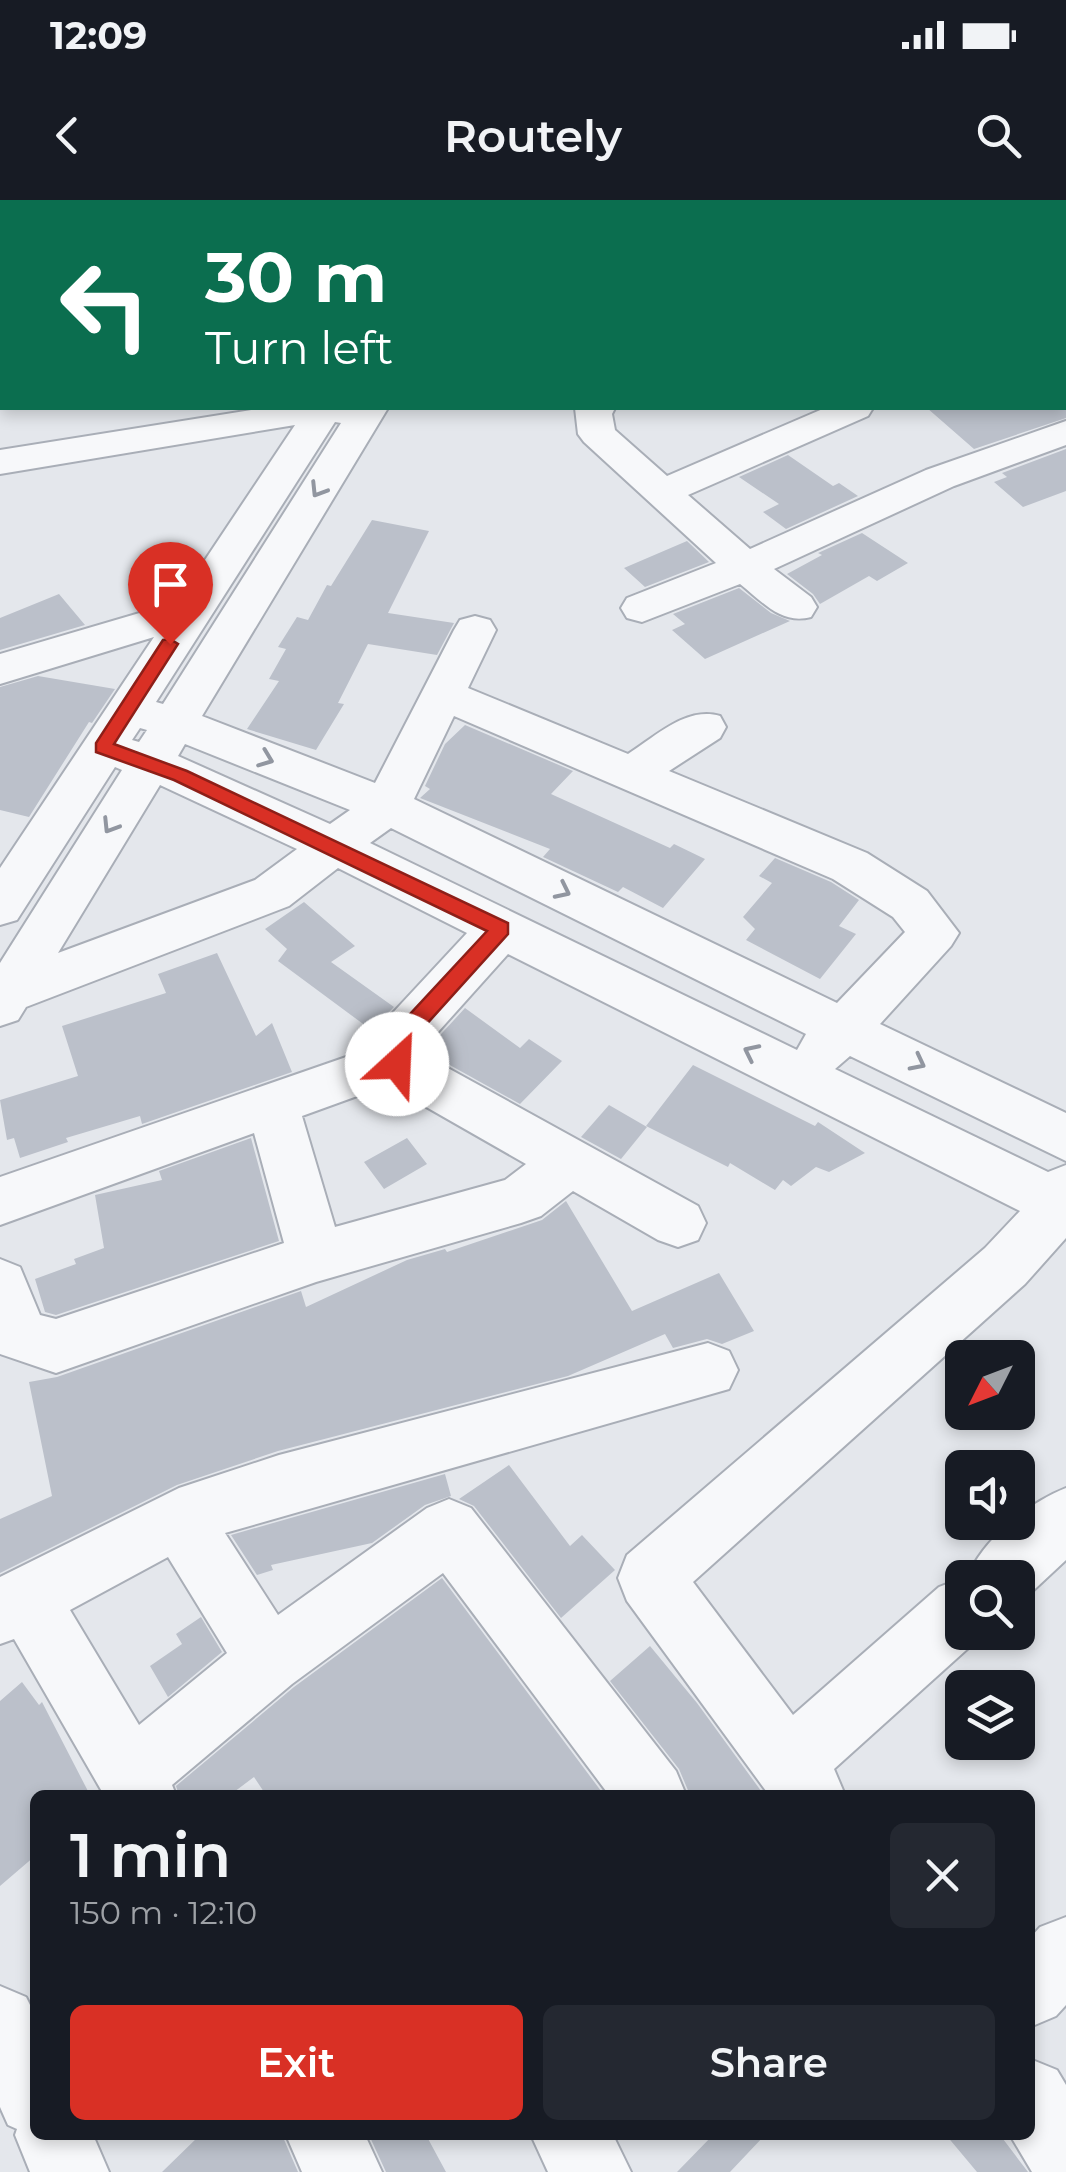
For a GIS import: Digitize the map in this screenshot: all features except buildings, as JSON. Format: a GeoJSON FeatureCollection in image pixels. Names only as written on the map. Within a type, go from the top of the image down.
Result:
{"type":"FeatureCollection","features":[{"type":"Feature","properties":{"kind":"street"},"geometry":{"type":"LineString","coordinates":[[0,462],[329,410]]}},
{"type":"Feature","properties":{"kind":"street"},"geometry":{"type":"LineString","coordinates":[[0,907],[190,612],[329,410]]}},
{"type":"Feature","properties":{"kind":"street"},"geometry":{"type":"LineString","coordinates":[[4,999],[162,742],[329,410]]}},
{"type":"Feature","properties":{"kind":"street"},"geometry":{"type":"LineString","coordinates":[[592,410],[597,434],[796,608]]}},
{"type":"Feature","properties":{"kind":"street"},"geometry":{"type":"LineString","coordinates":[[662,492],[850,410]]}},
{"type":"Feature","properties":{"kind":"street"},"geometry":{"type":"LineString","coordinates":[[642,608],[745,567],[940,478],[1066,432]]}},
{"type":"Feature","properties":{"kind":"street"},"geometry":{"type":"LineString","coordinates":[[0,669],[190,612]]}},
{"type":"Feature","properties":{"kind":"street"},"geometry":{"type":"LineString","coordinates":[[4,999],[272,893],[387,806],[474,630]]}},
{"type":"Feature","properties":{"kind":"street"},"geometry":{"type":"LineString","coordinates":[[442,694],[850,866],[910,904],[934,933],[799,1076]]}},
{"type":"Feature","properties":{"kind":"street"},"geometry":{"type":"LineString","coordinates":[[632,774],[704,727]]}},
{"type":"Feature","properties":{"kind":"street"},"geometry":{"type":"LineString","coordinates":[[115,728],[387,806],[846,1027],[1066,1138]]}},
{"type":"Feature","properties":{"kind":"street"},"geometry":{"type":"LineString","coordinates":[[162,742],[334,846],[799,1076],[1063,1200],[1005,1266],[650,1578],[799,1780],[945,1628]]}},
{"type":"Feature","properties":{"kind":"street"},"geometry":{"type":"LineString","coordinates":[[501,928],[406,1033],[397,1064],[678,1222]]}},
{"type":"Feature","properties":{"kind":"street"},"geometry":{"type":"LineString","coordinates":[[0,1201],[352,1076]]}},
{"type":"Feature","properties":{"kind":"street"},"geometry":{"type":"LineString","coordinates":[[272,1103],[316,1257]]}},
{"type":"Feature","properties":{"kind":"street"},"geometry":{"type":"LineString","coordinates":[[0,1285],[20,1335],[56,1346],[316,1257],[520,1199],[570,1162]]}},
{"type":"Feature","properties":{"kind":"street"},"geometry":{"type":"LineString","coordinates":[[648,1790],[449,1530],[269,1661],[136,1785],[13,1605],[179,1518],[279,1485],[708,1370]]}},
{"type":"Feature","properties":{"kind":"street"},"geometry":{"type":"LineString","coordinates":[[179,1518],[269,1661]]}},
{"type":"Feature","properties":{"kind":"street"},"geometry":{"type":"LineString","coordinates":[[1019,1560],[1066,1518]]}},
{"type":"Feature","properties":{"kind":"street"},"geometry":{"type":"LineString","coordinates":[[1035,1985],[1066,1953]]}},
{"type":"Feature","properties":{"kind":"street"},"geometry":{"type":"LineString","coordinates":[[0,2024],[30,2087]]}},
{"type":"Feature","properties":{"kind":"street"},"geometry":{"type":"LineString","coordinates":[[1035,2105],[1066,2156]]}},
{"type":"Feature","properties":{"kind":"street"},"geometry":{"type":"LineString","coordinates":[[55,2140],[70,2172]]}},
{"type":"Feature","properties":{"kind":"street"},"geometry":{"type":"LineString","coordinates":[[327,2140],[343,2172]]}},
{"type":"Feature","properties":{"kind":"street"},"geometry":{"type":"LineString","coordinates":[[571,2140],[592,2172]]}},
{"type":"Feature","properties":{"kind":"route"},"geometry":{"type":"LineString","coordinates":[[170,644],[103,747],[181,776],[501,928],[406,1033],[397,1064]]}}]}
